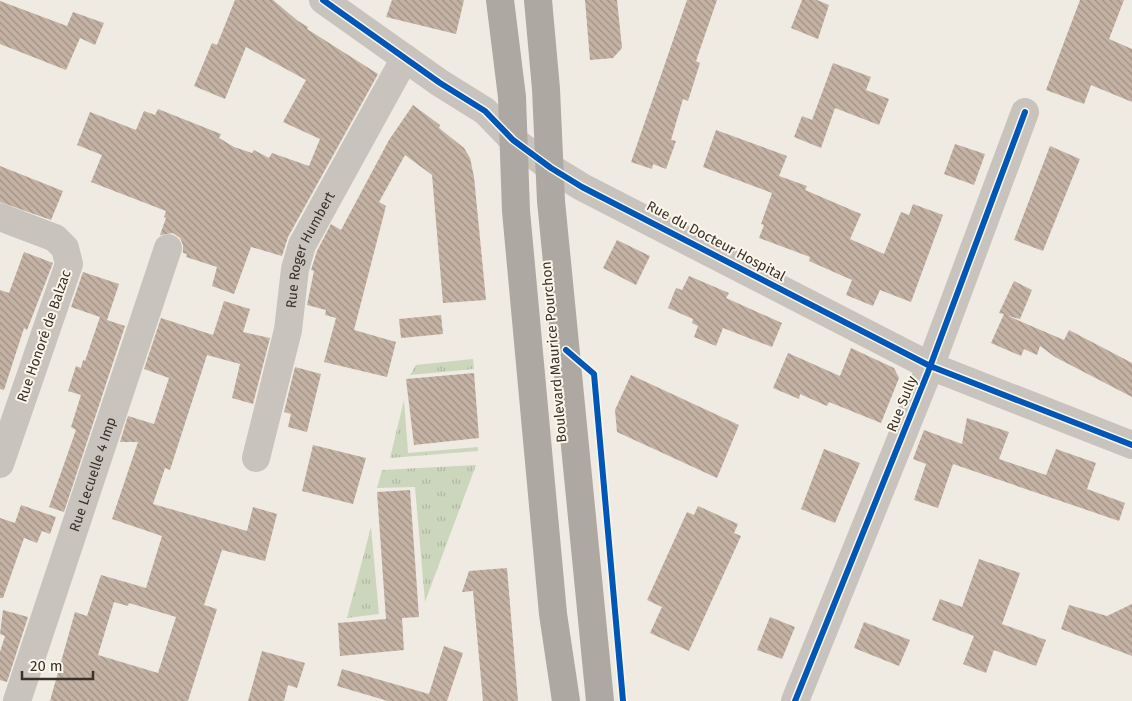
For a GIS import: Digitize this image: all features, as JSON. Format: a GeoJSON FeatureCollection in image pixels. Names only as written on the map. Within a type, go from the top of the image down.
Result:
{"type":"FeatureCollection","features":[{"type":"Feature","properties":{"kind":"main road","name":"Boulevard Maurice Pourchon"},"geometry":{"type":"LineString","coordinates":[[500,0],[512,97],[516,212],[553,614],[566,701]]}},
{"type":"Feature","properties":{"kind":"main road","name":"Boulevard Maurice Pourchon"},"geometry":{"type":"LineString","coordinates":[[538,0],[551,201],[600,701]]}},
{"type":"Feature","properties":{"kind":"street","name":"Rue du Docteur Hospital"},"geometry":{"type":"LineString","coordinates":[[323,0],[485,111],[514,140],[550,168],[582,186],[930,366],[1132,445]]}},
{"type":"Feature","properties":{"kind":"street","name":"Rue Roger Humbert"},"geometry":{"type":"LineString","coordinates":[[256,458],[288,330],[295,269],[302,245],[405,58]]}},
{"type":"Feature","properties":{"kind":"street","name":"Rue Sully"},"geometry":{"type":"LineString","coordinates":[[795,701],[930,366],[1025,112]]}},
{"type":"Feature","properties":{"kind":"street","name":"Rue Honoré de Balzac"},"geometry":{"type":"LineString","coordinates":[[0,217],[55,238],[65,248],[69,264],[0,464]]}},
{"type":"Feature","properties":{"kind":"street","name":"Rue Lecuelle 4 Imp"},"geometry":{"type":"LineString","coordinates":[[17,701],[168,248]]}},
{"type":"Feature","properties":{"kind":"green space"},"geometry":{"type":"Polygon","coordinates":[[[473,359],[474,369],[410,375],[416,365],[473,359]]]}},
{"type":"Feature","properties":{"kind":"green space"},"geometry":{"type":"Polygon","coordinates":[[[404,400],[408,453],[478,447],[478,451],[390,458],[404,400]]]}},
{"type":"Feature","properties":{"kind":"green space"},"geometry":{"type":"Polygon","coordinates":[[[476,465],[425,602],[415,487],[377,488],[382,470],[476,465]]]}},
{"type":"Feature","properties":{"kind":"green space"},"geometry":{"type":"Polygon","coordinates":[[[371,527],[379,614],[347,618],[371,527]]]}},
{"type":"Feature","properties":{"kind":"building"},"geometry":{"type":"Polygon","coordinates":[[[235,0],[273,0],[308,27],[307,29],[378,74],[288,237],[282,256],[251,247],[234,294],[212,286],[217,267],[186,257],[187,254],[183,253],[183,245],[180,238],[173,233],[160,235],[166,218],[164,217],[166,211],[91,182],[102,155],[77,145],[90,112],[136,130],[144,111],[155,115],[158,109],[221,134],[219,138],[234,147],[252,153],[254,150],[269,158],[272,153],[309,166],[320,139],[283,122],[306,80],[246,47],[225,99],[194,86],[212,43],[217,45],[235,0]]]}},
{"type":"Feature","properties":{"kind":"building"},"geometry":{"type":"Polygon","coordinates":[[[392,0],[464,0],[456,34],[386,17],[392,0]]]}},
{"type":"Feature","properties":{"kind":"building"},"geometry":{"type":"Polygon","coordinates":[[[585,0],[617,0],[622,48],[613,58],[590,60],[585,0]]]}},
{"type":"Feature","properties":{"kind":"building"},"geometry":{"type":"Polygon","coordinates":[[[687,0],[717,0],[696,61],[700,63],[688,101],[683,99],[671,140],[676,141],[666,169],[653,164],[652,169],[631,162],[687,0]]]}},
{"type":"Feature","properties":{"kind":"building"},"geometry":{"type":"Polygon","coordinates":[[[802,0],[817,0],[829,5],[818,39],[791,28],[802,0]]]}},
{"type":"Feature","properties":{"kind":"building"},"geometry":{"type":"Polygon","coordinates":[[[1080,0],[1124,0],[1109,39],[1132,49],[1132,102],[1091,85],[1084,104],[1046,90],[1080,0]]]}},
{"type":"Feature","properties":{"kind":"building"},"geometry":{"type":"Polygon","coordinates":[[[0,1],[67,26],[73,12],[104,23],[95,45],[80,38],[66,70],[0,44],[0,1]]]}},
{"type":"Feature","properties":{"kind":"building"},"geometry":{"type":"Polygon","coordinates":[[[833,63],[871,77],[866,90],[889,99],[879,125],[835,108],[821,148],[794,137],[802,116],[812,120],[833,63]]]}},
{"type":"Feature","properties":{"kind":"building"},"geometry":{"type":"Polygon","coordinates":[[[413,105],[440,125],[439,128],[464,148],[470,158],[474,177],[486,300],[443,303],[432,175],[405,155],[379,202],[386,206],[354,330],[396,342],[387,377],[324,362],[336,318],[325,315],[326,310],[307,305],[314,271],[311,270],[317,251],[331,224],[341,230],[389,140],[413,105]]]}},
{"type":"Feature","properties":{"kind":"building"},"geometry":{"type":"Polygon","coordinates":[[[716,130],[787,156],[779,176],[807,186],[805,190],[861,214],[850,239],[884,254],[901,212],[909,215],[913,204],[943,215],[911,302],[880,290],[873,306],[846,295],[852,280],[809,261],[810,257],[759,238],[764,225],[761,224],[772,193],[703,167],[716,130]]]}},
{"type":"Feature","properties":{"kind":"building"},"geometry":{"type":"Polygon","coordinates":[[[955,144],[985,154],[974,185],[944,174],[955,144]]]}},
{"type":"Feature","properties":{"kind":"building"},"geometry":{"type":"Polygon","coordinates":[[[1050,146],[1080,159],[1043,251],[1014,240],[1050,146]]]}},
{"type":"Feature","properties":{"kind":"building"},"geometry":{"type":"Polygon","coordinates":[[[0,166],[63,191],[51,220],[0,202],[0,166]]]}},
{"type":"Feature","properties":{"kind":"building"},"geometry":{"type":"Polygon","coordinates":[[[617,240],[650,256],[636,285],[603,268],[617,240]]]}},
{"type":"Feature","properties":{"kind":"building"},"geometry":{"type":"Polygon","coordinates":[[[24,252],[53,263],[27,330],[24,328],[4,390],[0,389],[0,290],[9,293],[24,252]]]}},
{"type":"Feature","properties":{"kind":"building"},"geometry":{"type":"Polygon","coordinates":[[[83,272],[119,284],[107,320],[125,326],[64,512],[49,507],[76,430],[71,427],[81,395],[68,391],[76,366],[81,368],[83,360],[85,361],[100,317],[71,307],[83,272]]]}},
{"type":"Feature","properties":{"kind":"building"},"geometry":{"type":"Polygon","coordinates":[[[689,276],[729,293],[726,298],[782,323],[772,347],[723,328],[716,346],[694,337],[698,326],[692,323],[693,319],[668,308],[676,288],[682,290],[689,276]]]}},
{"type":"Feature","properties":{"kind":"building"},"geometry":{"type":"Polygon","coordinates":[[[1014,281],[1032,290],[1020,319],[1008,316],[1064,340],[1069,330],[1132,363],[1132,397],[1055,357],[1040,346],[1037,355],[1024,349],[1021,356],[991,343],[1004,314],[999,313],[1014,281]]]}},
{"type":"Feature","properties":{"kind":"building"},"geometry":{"type":"Polygon","coordinates":[[[224,301],[250,309],[243,332],[270,338],[253,404],[232,398],[240,364],[207,355],[170,470],[165,468],[153,504],[247,531],[253,507],[277,514],[265,561],[222,550],[204,605],[217,609],[188,701],[50,701],[75,612],[87,616],[101,575],[146,588],[162,536],[112,519],[138,442],[120,442],[128,416],[154,424],[169,378],[144,369],[161,318],[213,335],[224,301]],[[114,602],[98,655],[158,673],[176,617],[129,603],[128,606],[114,602]]]}},
{"type":"Feature","properties":{"kind":"building"},"geometry":{"type":"Polygon","coordinates":[[[441,315],[443,334],[401,338],[399,319],[441,315]]]}},
{"type":"Feature","properties":{"kind":"building"},"geometry":{"type":"Polygon","coordinates":[[[851,348],[894,368],[899,378],[881,423],[829,402],[827,406],[800,394],[799,399],[773,388],[788,353],[840,376],[851,348]]]}},
{"type":"Feature","properties":{"kind":"building"},"geometry":{"type":"Polygon","coordinates":[[[295,367],[321,374],[307,432],[288,427],[291,414],[284,412],[295,367]]]}},
{"type":"Feature","properties":{"kind":"building"},"geometry":{"type":"Polygon","coordinates":[[[474,373],[479,438],[414,445],[406,379],[474,373]]]}},
{"type":"Feature","properties":{"kind":"building"},"geometry":{"type":"Polygon","coordinates":[[[631,375],[739,425],[717,478],[617,432],[615,410],[631,375]]]}},
{"type":"Feature","properties":{"kind":"building"},"geometry":{"type":"Polygon","coordinates":[[[967,418],[1009,432],[999,459],[1046,475],[1056,449],[1096,463],[1087,489],[1125,503],[1119,521],[953,464],[938,508],[914,500],[926,464],[913,459],[924,430],[962,444],[967,418]]]}},
{"type":"Feature","properties":{"kind":"building"},"geometry":{"type":"Polygon","coordinates":[[[313,445],[366,458],[353,504],[302,491],[313,445]]]}},
{"type":"Feature","properties":{"kind":"building"},"geometry":{"type":"Polygon","coordinates":[[[824,449],[860,463],[835,523],[801,509],[824,449]]]}},
{"type":"Feature","properties":{"kind":"building"},"geometry":{"type":"Polygon","coordinates":[[[410,490],[419,617],[402,618],[404,650],[340,656],[338,623],[386,619],[377,492],[410,490]]]}},
{"type":"Feature","properties":{"kind":"building"},"geometry":{"type":"Polygon","coordinates":[[[21,505],[56,517],[50,534],[42,531],[37,543],[24,538],[3,598],[0,598],[0,518],[15,523],[21,505]]]}},
{"type":"Feature","properties":{"kind":"building"},"geometry":{"type":"Polygon","coordinates":[[[698,506],[738,524],[734,533],[741,536],[689,651],[650,633],[662,607],[647,600],[687,512],[694,515],[698,506]]]}},
{"type":"Feature","properties":{"kind":"building"},"geometry":{"type":"Polygon","coordinates":[[[979,559],[1020,573],[1002,624],[1046,640],[1036,666],[994,650],[986,673],[963,664],[974,636],[932,620],[940,599],[962,607],[979,559]]]}},
{"type":"Feature","properties":{"kind":"building"},"geometry":{"type":"Polygon","coordinates":[[[507,568],[518,701],[483,701],[473,591],[462,592],[469,571],[507,568]]]}},
{"type":"Feature","properties":{"kind":"building"},"geometry":{"type":"Polygon","coordinates":[[[1132,604],[1132,656],[1061,629],[1069,605],[1107,616],[1132,604]]]}},
{"type":"Feature","properties":{"kind":"building"},"geometry":{"type":"Polygon","coordinates":[[[3,610],[28,617],[7,682],[0,680],[0,652],[5,636],[0,634],[3,610]]]}},
{"type":"Feature","properties":{"kind":"building"},"geometry":{"type":"Polygon","coordinates":[[[770,617],[795,627],[782,659],[757,650],[770,617]]]}},
{"type":"Feature","properties":{"kind":"building"},"geometry":{"type":"Polygon","coordinates":[[[864,622],[910,640],[899,666],[854,648],[864,622]]]}},
{"type":"Feature","properties":{"kind":"building"},"geometry":{"type":"Polygon","coordinates":[[[444,646],[463,653],[447,701],[388,701],[337,686],[342,669],[429,694],[444,646]]]}},
{"type":"Feature","properties":{"kind":"building"},"geometry":{"type":"Polygon","coordinates":[[[262,651],[305,663],[297,688],[288,685],[284,701],[248,701],[262,651]]]}},
{"type":"Feature","properties":{"kind":"cycle path"},"geometry":{"type":"LineString","coordinates":[[323,0],[440,83],[485,111],[513,140],[551,168],[582,187],[930,366],[1132,445]]}},
{"type":"Feature","properties":{"kind":"cycle path"},"geometry":{"type":"LineString","coordinates":[[795,701],[928,372],[1025,112]]}},
{"type":"Feature","properties":{"kind":"cycle path"},"geometry":{"type":"LineString","coordinates":[[566,350],[594,374],[623,701]]}}]}
